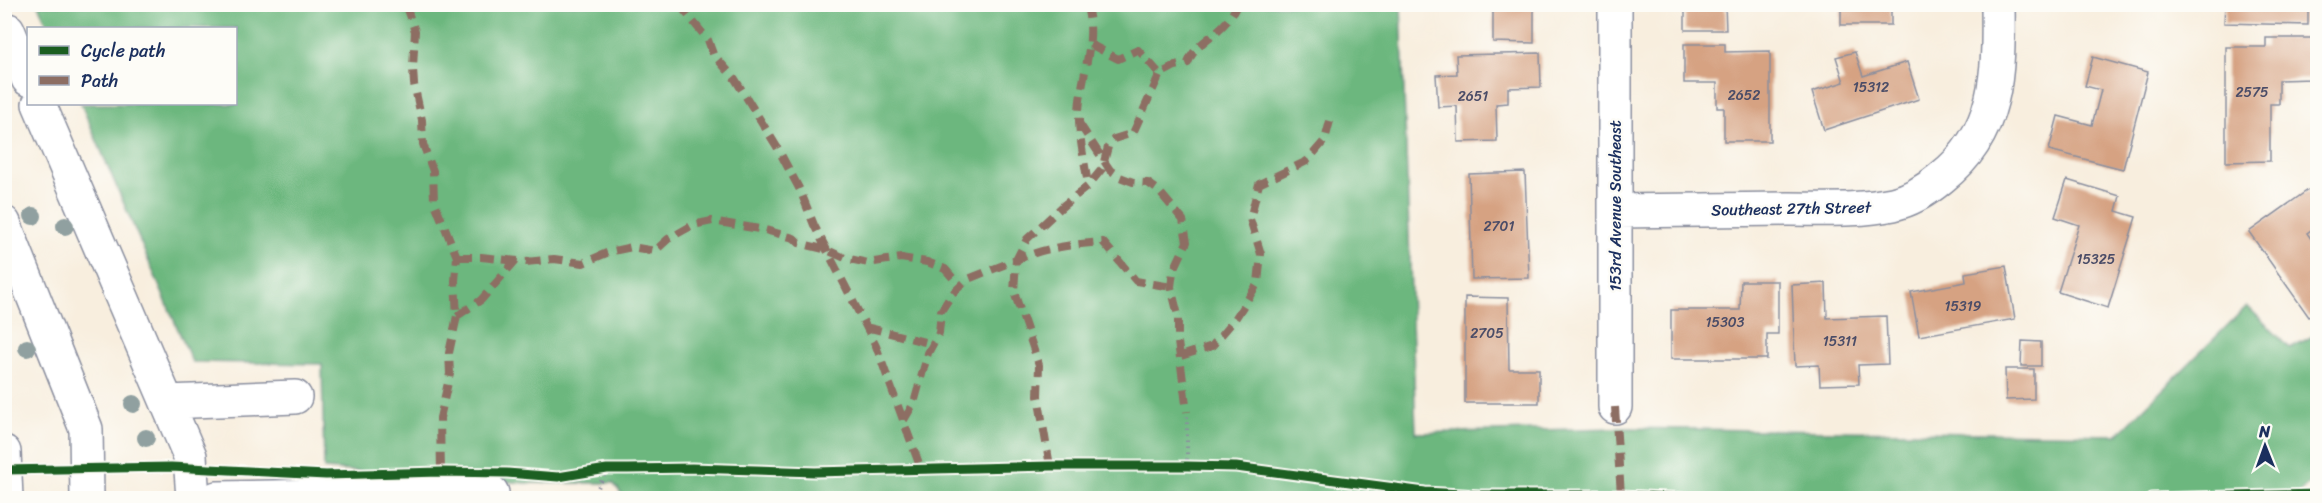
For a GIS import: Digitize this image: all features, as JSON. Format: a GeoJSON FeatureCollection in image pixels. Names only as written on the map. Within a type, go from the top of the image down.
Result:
{"type":"FeatureCollection","features":[{"type":"Feature","properties":{"kind":"street","name":"153rd Avenue Southeast"},"geometry":{"type":"LineString","coordinates":[[1615,4],[1615,407]]}},
{"type":"Feature","properties":{"kind":"street","name":"Southeast 27th Street"},"geometry":{"type":"LineString","coordinates":[[1615,211],[1854,209],[1896,203],[1926,190],[1956,167],[1976,142],[1992,103],[1999,60],[1998,4]]}},
{"type":"Feature","properties":{"kind":"street"},"geometry":{"type":"LineString","coordinates":[[4,31],[8,30],[27,77]]}},
{"type":"Feature","properties":{"kind":"street"},"geometry":{"type":"LineString","coordinates":[[39,105],[190,456],[193,498]]}},
{"type":"Feature","properties":{"kind":"street"},"geometry":{"type":"LineString","coordinates":[[4,223],[86,429],[87,498]]}},
{"type":"Feature","properties":{"kind":"street"},"geometry":{"type":"LineString","coordinates":[[167,402],[295,397]]}},
{"type":"Feature","properties":{"kind":"street"},"geometry":{"type":"LineString","coordinates":[[4,452],[6,498]]}},
{"type":"Feature","properties":{"kind":"street"},"geometry":{"type":"LineString","coordinates":[[217,498],[492,493]]}},
{"type":"Feature","properties":{"kind":"path"},"geometry":{"type":"LineString","coordinates":[[1176,466],[1192,466],[1187,412]]}},
{"type":"Feature","properties":{"kind":"path"},"geometry":{"type":"LineString","coordinates":[[592,498],[602,470],[618,469]]}},
{"type":"Feature","properties":{"kind":"green space"},"geometry":{"type":"Polygon","coordinates":[[[38,5],[1401,5],[1416,433],[1618,428],[2117,435],[2247,306],[2290,348],[2317,334],[2317,477],[2293,498],[625,498],[613,483],[527,483],[324,469],[322,364],[192,362],[81,105],[237,105],[237,27],[49,27],[38,5]]]}},
{"type":"Feature","properties":{"kind":"building"},"geometry":{"type":"Polygon","coordinates":[[[1493,4],[1534,4],[1534,43],[1493,42],[1493,4]]]}},
{"type":"Feature","properties":{"kind":"building"},"geometry":{"type":"Polygon","coordinates":[[[1685,4],[1725,4],[1726,30],[1685,30],[1685,4]]]}},
{"type":"Feature","properties":{"kind":"building"},"geometry":{"type":"Polygon","coordinates":[[[1841,4],[1891,4],[1891,25],[1841,25],[1841,4]]]}},
{"type":"Feature","properties":{"kind":"building"},"geometry":{"type":"Polygon","coordinates":[[[2225,4],[2308,4],[2308,25],[2224,23],[2225,4]]]}},
{"type":"Feature","properties":{"kind":"building"},"geometry":{"type":"Polygon","coordinates":[[[2266,38],[2312,38],[2312,79],[2279,80],[2279,104],[2270,104],[2270,161],[2226,162],[2226,47],[2266,47],[2266,38]]]}},
{"type":"Feature","properties":{"kind":"building"},"geometry":{"type":"Polygon","coordinates":[[[1684,44],[1725,44],[1725,52],[1770,51],[1770,141],[1724,141],[1724,108],[1717,108],[1717,83],[1684,83],[1684,44]]]}},
{"type":"Feature","properties":{"kind":"building"},"geometry":{"type":"Polygon","coordinates":[[[1855,52],[1863,76],[1907,62],[1919,99],[1824,130],[1812,92],[1844,82],[1836,57],[1855,52]]]}},
{"type":"Feature","properties":{"kind":"building"},"geometry":{"type":"Polygon","coordinates":[[[1540,53],[1541,87],[1508,88],[1508,103],[1496,104],[1497,141],[1458,142],[1457,106],[1438,107],[1436,75],[1457,74],[1456,55],[1540,53]]]}},
{"type":"Feature","properties":{"kind":"building"},"geometry":{"type":"Polygon","coordinates":[[[2093,57],[2148,72],[2123,169],[2049,150],[2058,116],[2092,125],[2101,90],[2085,86],[2093,57]]]}},
{"type":"Feature","properties":{"kind":"building"},"geometry":{"type":"Polygon","coordinates":[[[1525,172],[1529,278],[1472,279],[1469,174],[1525,172]]]}},
{"type":"Feature","properties":{"kind":"building"},"geometry":{"type":"Polygon","coordinates":[[[2067,180],[2120,196],[2116,211],[2136,217],[2108,308],[2058,292],[2079,225],[2055,217],[2067,180]]]}},
{"type":"Feature","properties":{"kind":"building"},"geometry":{"type":"Polygon","coordinates":[[[2308,190],[2318,204],[2318,225],[2307,233],[2318,249],[2318,311],[2309,317],[2249,232],[2308,190]]]}},
{"type":"Feature","properties":{"kind":"building"},"geometry":{"type":"Polygon","coordinates":[[[2006,266],[2015,319],[1919,336],[1911,292],[1966,282],[1965,273],[2006,266]]]}},
{"type":"Feature","properties":{"kind":"building"},"geometry":{"type":"Polygon","coordinates":[[[1741,281],[1778,281],[1778,334],[1767,334],[1767,359],[1671,359],[1671,310],[1740,310],[1741,281]]]}},
{"type":"Feature","properties":{"kind":"building"},"geometry":{"type":"Polygon","coordinates":[[[1826,283],[1827,318],[1886,316],[1888,364],[1858,365],[1859,384],[1820,385],[1819,365],[1795,366],[1792,285],[1826,283]]]}},
{"type":"Feature","properties":{"kind":"building"},"geometry":{"type":"Polygon","coordinates":[[[1465,297],[1508,298],[1509,369],[1539,369],[1539,403],[1465,403],[1465,297]]]}},
{"type":"Feature","properties":{"kind":"building"},"geometry":{"type":"Polygon","coordinates":[[[2022,341],[2041,342],[2041,366],[2021,366],[2022,341]]]}},
{"type":"Feature","properties":{"kind":"building"},"geometry":{"type":"Polygon","coordinates":[[[2005,369],[2034,369],[2034,399],[2006,400],[2005,369]]]}},
{"type":"Feature","properties":{"kind":"marked path"},"geometry":{"type":"LineString","coordinates":[[405,4],[415,31],[414,84],[422,120],[423,144],[433,171],[434,201],[457,257],[455,281],[457,316],[449,353],[450,374],[440,418],[441,472]]}},
{"type":"Feature","properties":{"kind":"marked path"},"geometry":{"type":"LineString","coordinates":[[679,4],[708,40],[713,54],[735,79],[777,147],[800,190],[814,225],[876,346],[921,469]]}},
{"type":"Feature","properties":{"kind":"marked path"},"geometry":{"type":"LineString","coordinates":[[1086,4],[1090,44],[1080,98],[1079,120],[1088,186]]}},
{"type":"Feature","properties":{"kind":"marked path"},"geometry":{"type":"LineString","coordinates":[[904,420],[914,403],[928,353],[939,333],[941,311],[952,294],[968,279],[1016,260],[1027,239],[1088,186],[1102,169],[1108,147],[1114,139],[1133,133],[1160,74],[1175,66],[1188,63],[1197,48],[1226,22],[1237,4]]}},
{"type":"Feature","properties":{"kind":"marked path"},"geometry":{"type":"LineString","coordinates":[[1090,44],[1118,59],[1138,50],[1160,74]]}},
{"type":"Feature","properties":{"kind":"marked path"},"geometry":{"type":"LineString","coordinates":[[1181,356],[1212,346],[1235,319],[1258,283],[1261,254],[1250,219],[1259,184],[1307,161],[1325,140],[1330,121]]}},
{"type":"Feature","properties":{"kind":"marked path"},"geometry":{"type":"LineString","coordinates":[[1079,123],[1110,170],[1133,182],[1148,183],[1158,190],[1183,220],[1187,242],[1173,272],[1171,287],[1178,315],[1178,342],[1187,412]]}},
{"type":"Feature","properties":{"kind":"marked path"},"geometry":{"type":"LineString","coordinates":[[457,257],[526,262],[554,259],[583,263],[609,252],[632,247],[655,251],[668,239],[693,225],[712,221],[765,230],[794,238],[799,243],[827,250],[845,258],[868,263],[901,258],[927,262],[945,269],[960,286]]}},
{"type":"Feature","properties":{"kind":"marked path"},"geometry":{"type":"LineString","coordinates":[[1050,466],[1038,396],[1039,365],[1014,292],[1016,260],[1058,247],[1103,242],[1136,281],[1171,287]]}},
{"type":"Feature","properties":{"kind":"marked path"},"geometry":{"type":"LineString","coordinates":[[457,316],[481,300],[516,260]]}},
{"type":"Feature","properties":{"kind":"marked path"},"geometry":{"type":"LineString","coordinates":[[866,327],[932,344]]}},
{"type":"Feature","properties":{"kind":"marked path"},"geometry":{"type":"LineString","coordinates":[[1615,407],[1621,495]]}},
{"type":"Feature","properties":{"kind":"cycle path"},"geometry":{"type":"LineString","coordinates":[[4,470],[171,467],[326,475],[441,472],[507,473],[558,477],[607,469],[692,468],[815,472],[1050,466],[1187,466],[1236,467],[1425,492],[1691,498]]}},
{"type":"Feature","properties":{"kind":"cycle path"},"geometry":{"type":"LineString","coordinates":[[2151,498],[2318,494]]}}]}
